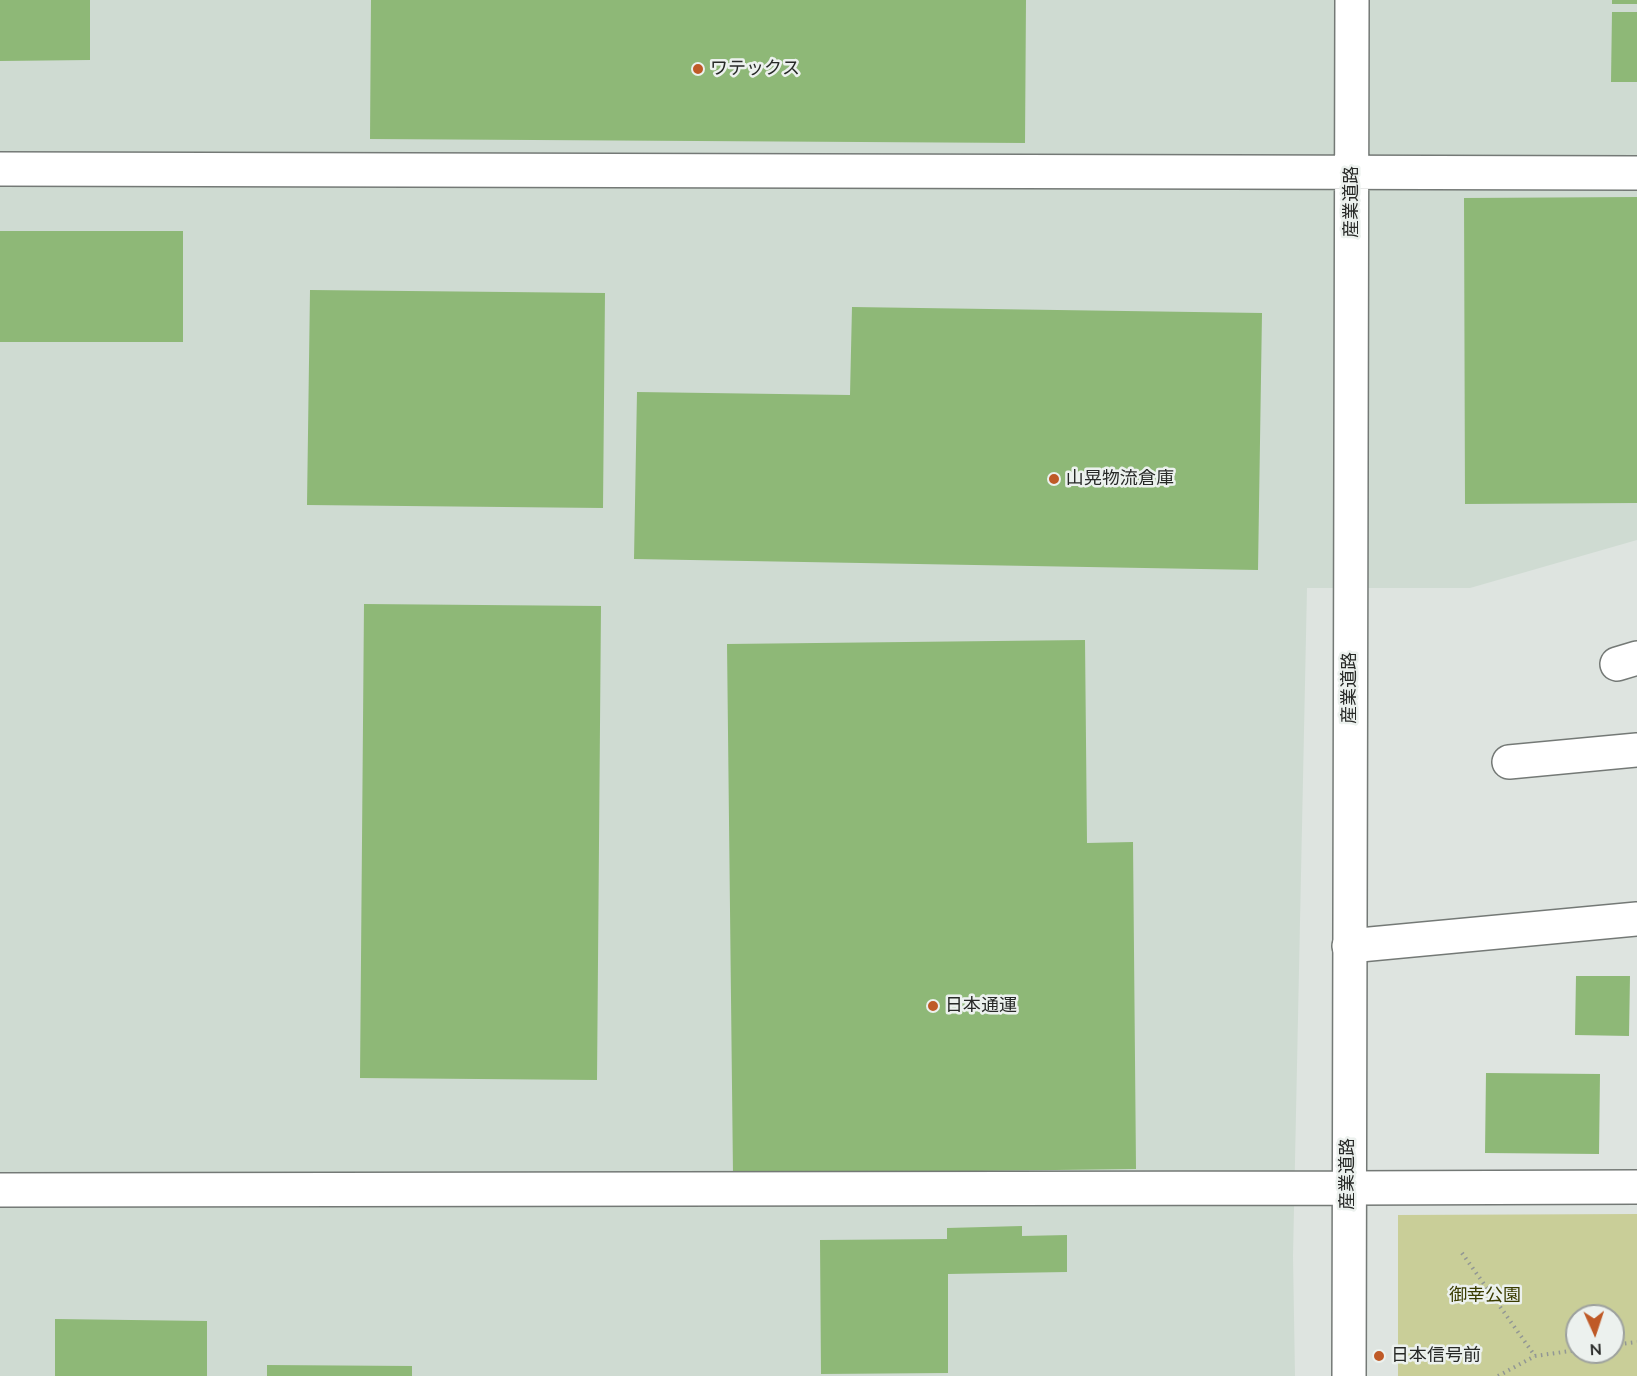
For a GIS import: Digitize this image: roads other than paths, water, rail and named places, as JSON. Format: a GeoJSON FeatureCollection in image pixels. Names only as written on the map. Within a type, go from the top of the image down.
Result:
{"type":"FeatureCollection","features":[{"type":"Feature","properties":{"kind":"street","name":"産業道路"},"geometry":{"type":"LineString","coordinates":[[1349,1376],[1352,0]]}},
{"type":"Feature","properties":{"kind":"street"},"geometry":{"type":"LineString","coordinates":[[0,169],[1637,173]]}},
{"type":"Feature","properties":{"kind":"street"},"geometry":{"type":"LineString","coordinates":[[1509,762],[1637,750]]}},
{"type":"Feature","properties":{"kind":"street"},"geometry":{"type":"LineString","coordinates":[[1349,946],[1637,919]]}},
{"type":"Feature","properties":{"kind":"street"},"geometry":{"type":"LineString","coordinates":[[0,1190],[1637,1187]]}},
{"type":"Feature","properties":{"kind":"place","name":"ワテックス"},"geometry":{"type":"Point","coordinates":[698,69]}},
{"type":"Feature","properties":{"kind":"place","name":"山晃物流倉庫"},"geometry":{"type":"Point","coordinates":[1054,479]}},
{"type":"Feature","properties":{"kind":"place","name":"日本通運"},"geometry":{"type":"Point","coordinates":[933,1006]}},
{"type":"Feature","properties":{"kind":"place","name":"日本信号前"},"geometry":{"type":"Point","coordinates":[1379,1356]}},
{"type":"Feature","properties":{"kind":"park label","name":"御幸公園"},"geometry":{"type":"Point","coordinates":[1485,1296]}}]}
